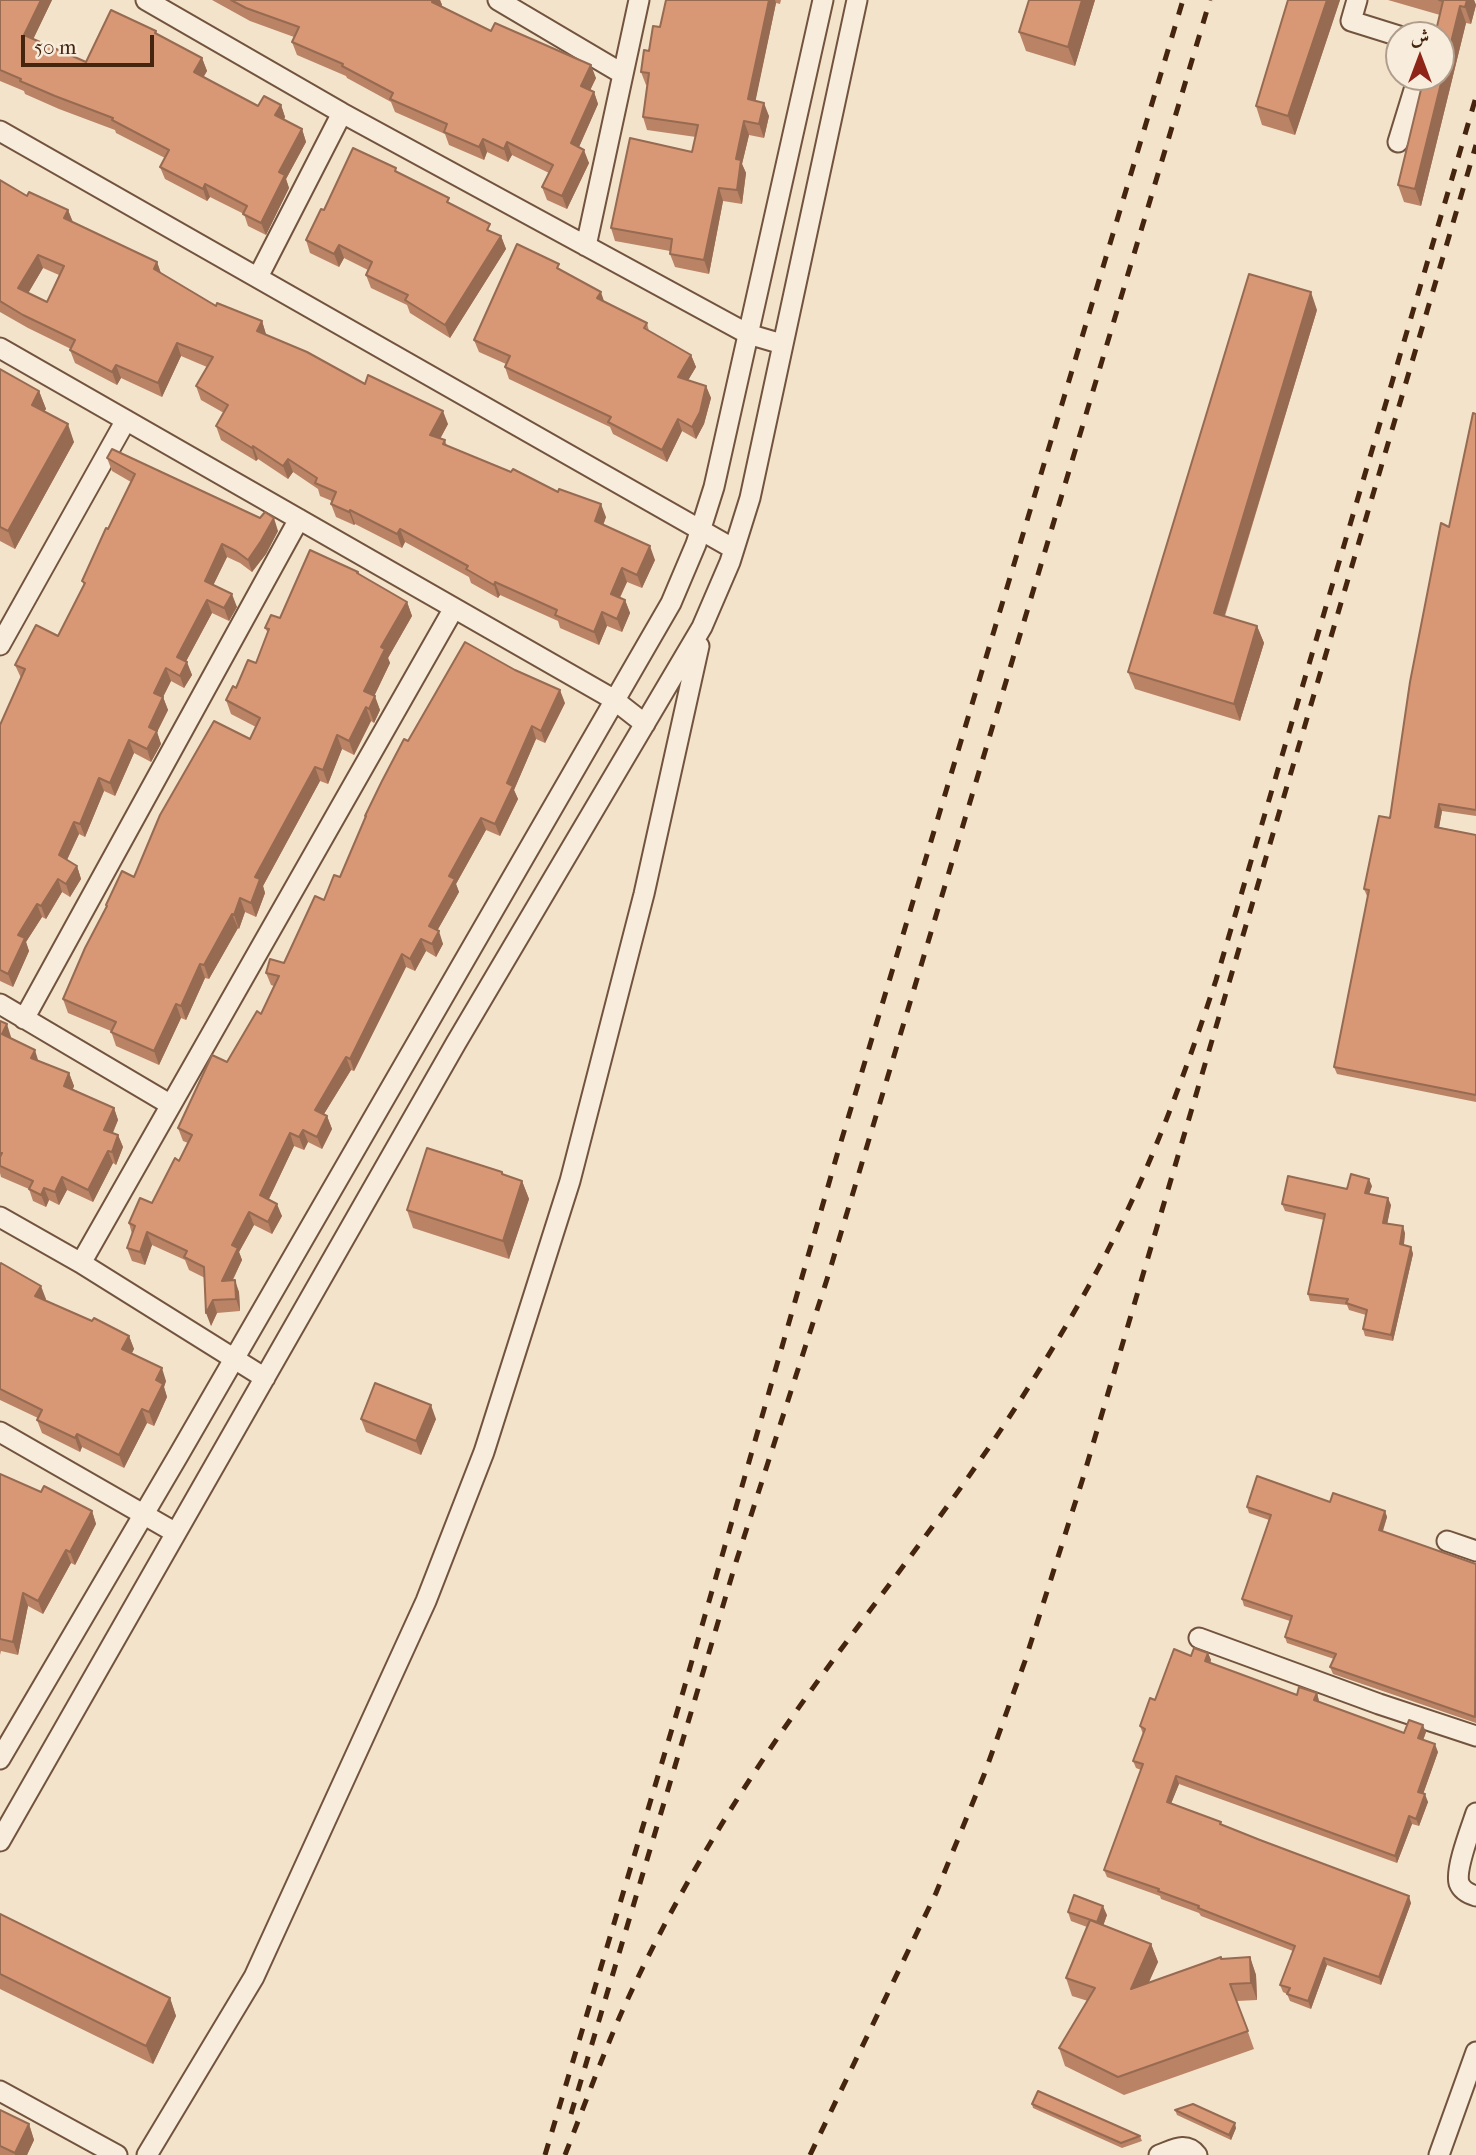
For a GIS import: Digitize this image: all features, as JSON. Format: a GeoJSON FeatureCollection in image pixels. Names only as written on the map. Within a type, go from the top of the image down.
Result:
{"type":"FeatureCollection","features":[{"type":"Feature","properties":{"kind":"street"},"geometry":{"type":"LineString","coordinates":[[146,0],[342,113],[748,334],[782,344]]}},
{"type":"Feature","properties":{"kind":"street"},"geometry":{"type":"LineString","coordinates":[[498,0],[623,74]]}},
{"type":"Feature","properties":{"kind":"street"},"geometry":{"type":"LineString","coordinates":[[586,246],[639,0]]}},
{"type":"Feature","properties":{"kind":"street"},"geometry":{"type":"LineString","coordinates":[[0,1759],[671,603],[714,487],[823,0]]}},
{"type":"Feature","properties":{"kind":"street"},"geometry":{"type":"LineString","coordinates":[[0,1841],[456,1043],[702,627],[734,549],[750,498],[857,0]]}},
{"type":"Feature","properties":{"kind":"street"},"geometry":{"type":"LineString","coordinates":[[1357,0],[1351,22],[1385,32]]}},
{"type":"Feature","properties":{"kind":"street"},"geometry":{"type":"LineString","coordinates":[[1398,142],[1414,91]]}},
{"type":"Feature","properties":{"kind":"street"},"geometry":{"type":"LineString","coordinates":[[258,277],[342,113]]}},
{"type":"Feature","properties":{"kind":"street"},"geometry":{"type":"LineString","coordinates":[[0,131],[734,549]]}},
{"type":"Feature","properties":{"kind":"street"},"geometry":{"type":"LineString","coordinates":[[0,348],[613,699],[645,724]]}},
{"type":"Feature","properties":{"kind":"street"},"geometry":{"type":"LineString","coordinates":[[0,645],[126,420]]}},
{"type":"Feature","properties":{"kind":"street"},"geometry":{"type":"LineString","coordinates":[[24,1019],[299,519]]}},
{"type":"Feature","properties":{"kind":"street"},"geometry":{"type":"LineString","coordinates":[[81,1263],[454,608]]}},
{"type":"Feature","properties":{"kind":"street"},"geometry":{"type":"LineString","coordinates":[[147,2155],[254,1977],[426,1601],[484,1452],[573,1168],[644,894],[702,627]]}},
{"type":"Feature","properties":{"kind":"street"},"geometry":{"type":"LineString","coordinates":[[0,1004],[171,1105]]}},
{"type":"Feature","properties":{"kind":"street"},"geometry":{"type":"LineString","coordinates":[[0,1217],[81,1263],[265,1378]]}},
{"type":"Feature","properties":{"kind":"street"},"geometry":{"type":"LineString","coordinates":[[0,1432],[176,1532]]}},
{"type":"Feature","properties":{"kind":"street"},"geometry":{"type":"LineString","coordinates":[[1447,1541],[1476,1551]]}},
{"type":"Feature","properties":{"kind":"street"},"geometry":{"type":"LineString","coordinates":[[1199,1638],[1476,1736]]}},
{"type":"Feature","properties":{"kind":"street"},"geometry":{"type":"LineString","coordinates":[[1476,1813],[1462,1856],[1458,1882],[1464,1892],[1476,1896]]}},
{"type":"Feature","properties":{"kind":"street"},"geometry":{"type":"LineString","coordinates":[[1439,2155],[1476,2052]]}},
{"type":"Feature","properties":{"kind":"street"},"geometry":{"type":"LineString","coordinates":[[0,2091],[117,2155]]}},
{"type":"Feature","properties":{"kind":"street"},"geometry":{"type":"LineString","coordinates":[[1159,2155],[1181,2147],[1193,2149],[1198,2155]]}},
{"type":"Feature","properties":{"kind":"building"},"geometry":{"type":"Polygon","coordinates":[[[0,0],[41,0],[24,35],[86,62],[111,10],[156,31],[155,33],[202,58],[194,72],[258,106],[264,96],[281,105],[275,115],[302,129],[279,172],[285,175],[261,223],[243,214],[247,206],[205,184],[203,189],[160,167],[169,150],[112,120],[113,118],[55,96],[0,70],[0,0]]]}},
{"type":"Feature","properties":{"kind":"building"},"geometry":{"type":"Polygon","coordinates":[[[231,0],[433,0],[432,2],[491,31],[495,23],[591,65],[581,86],[594,92],[571,143],[584,150],[562,196],[542,187],[553,165],[507,142],[504,149],[483,139],[479,147],[444,132],[447,124],[390,99],[393,93],[342,66],[343,64],[292,42],[299,27],[231,0]]]}},
{"type":"Feature","properties":{"kind":"building"},"geometry":{"type":"Polygon","coordinates":[[[666,0],[769,0],[748,99],[764,103],[759,124],[744,121],[736,159],[741,160],[737,190],[719,188],[704,260],[670,254],[672,239],[611,228],[630,138],[692,152],[698,125],[643,117],[649,73],[641,72],[644,50],[649,51],[653,26],[660,27],[666,0]]]}},
{"type":"Feature","properties":{"kind":"building"},"geometry":{"type":"Polygon","coordinates":[[[1029,0],[1082,0],[1068,47],[1019,32],[1029,0]]]}},
{"type":"Feature","properties":{"kind":"building"},"geometry":{"type":"Polygon","coordinates":[[[1288,0],[1327,0],[1288,116],[1256,106],[1288,0]]]}},
{"type":"Feature","properties":{"kind":"building"},"geometry":{"type":"Polygon","coordinates":[[[1439,0],[1467,0],[1465,7],[1460,6],[1455,26],[1455,21],[1438,21],[1443,1],[1439,0]]]}},
{"type":"Feature","properties":{"kind":"building"},"geometry":{"type":"Polygon","coordinates":[[[1421,91],[1439,91],[1415,189],[1398,185],[1421,91]]]}},
{"type":"Feature","properties":{"kind":"building"},"geometry":{"type":"Polygon","coordinates":[[[353,148],[396,168],[395,171],[449,198],[447,202],[490,224],[487,230],[501,236],[445,325],[405,300],[408,295],[366,275],[372,262],[339,245],[334,254],[306,240],[321,209],[324,210],[353,148]]]}},
{"type":"Feature","properties":{"kind":"building"},"geometry":{"type":"Polygon","coordinates":[[[0,180],[27,196],[29,192],[68,210],[64,218],[157,262],[154,269],[216,306],[217,303],[262,321],[257,331],[307,352],[365,384],[368,375],[443,411],[430,435],[445,440],[443,444],[511,472],[513,469],[558,492],[559,489],[601,504],[595,521],[650,546],[637,575],[622,568],[611,594],[625,600],[617,619],[602,612],[594,632],[555,615],[557,610],[495,582],[494,585],[466,569],[468,566],[400,529],[397,534],[350,510],[349,512],[331,504],[336,492],[315,483],[317,478],[288,459],[283,466],[216,426],[228,405],[196,386],[213,357],[177,343],[158,383],[116,365],[112,372],[70,350],[75,340],[0,301],[0,180]],[[38,255],[18,288],[47,302],[64,266],[38,255]]]}},
{"type":"Feature","properties":{"kind":"building"},"geometry":{"type":"Polygon","coordinates":[[[517,244],[559,264],[557,268],[601,292],[597,298],[647,323],[644,328],[691,355],[678,377],[706,386],[700,412],[692,427],[678,419],[662,450],[608,422],[611,417],[505,367],[510,356],[474,340],[517,244]]]}},
{"type":"Feature","properties":{"kind":"building"},"geometry":{"type":"Polygon","coordinates":[[[1249,274],[1311,292],[1214,613],[1257,626],[1234,704],[1128,672],[1249,274]]]}},
{"type":"Feature","properties":{"kind":"building"},"geometry":{"type":"Polygon","coordinates":[[[0,369],[39,391],[32,405],[68,424],[8,531],[0,527],[0,369]]]}},
{"type":"Feature","properties":{"kind":"building"},"geometry":{"type":"Polygon","coordinates":[[[1473,413],[1476,414],[1476,810],[1439,804],[1435,827],[1476,835],[1476,1095],[1334,1067],[1369,890],[1364,889],[1379,816],[1390,818],[1410,682],[1441,523],[1449,527],[1473,413]]]}},
{"type":"Feature","properties":{"kind":"building"},"geometry":{"type":"Polygon","coordinates":[[[112,449],[260,518],[265,512],[274,518],[248,560],[222,544],[205,581],[232,594],[224,608],[207,600],[177,657],[187,662],[180,676],[166,668],[154,693],[163,697],[149,727],[157,731],[147,749],[129,740],[110,783],[99,778],[80,824],[74,822],[59,855],[77,866],[66,884],[58,879],[41,906],[37,904],[18,935],[25,938],[8,974],[0,970],[0,725],[25,669],[15,665],[36,625],[58,636],[85,583],[82,581],[106,528],[108,529],[135,474],[107,458],[112,449]]]}},
{"type":"Feature","properties":{"kind":"building"},"geometry":{"type":"Polygon","coordinates":[[[310,550],[358,572],[407,602],[381,647],[385,649],[364,691],[375,696],[369,709],[366,707],[349,741],[337,735],[323,770],[315,767],[255,877],[260,879],[251,903],[240,898],[234,915],[232,914],[204,965],[200,964],[181,1006],[176,1004],[154,1051],[111,1032],[116,1022],[63,999],[122,871],[134,877],[160,815],[214,721],[250,739],[260,718],[226,700],[233,686],[236,688],[248,660],[256,663],[269,629],[265,628],[271,615],[280,618],[310,550]]]}},
{"type":"Feature","properties":{"kind":"building"},"geometry":{"type":"Polygon","coordinates":[[[465,642],[515,670],[560,690],[541,731],[532,726],[507,783],[513,786],[495,824],[481,818],[449,876],[455,879],[429,926],[439,931],[432,944],[421,939],[410,959],[402,954],[350,1059],[346,1057],[315,1110],[327,1116],[317,1137],[303,1130],[299,1137],[290,1133],[260,1195],[277,1204],[268,1222],[249,1212],[232,1245],[238,1248],[222,1281],[235,1280],[236,1299],[213,1300],[206,1313],[204,1267],[184,1257],[187,1251],[147,1232],[140,1252],[127,1248],[135,1226],[129,1223],[140,1198],[152,1203],[175,1158],[179,1161],[192,1135],[178,1128],[212,1055],[227,1062],[257,1011],[261,1014],[279,976],[266,973],[270,959],[284,963],[315,896],[324,900],[334,875],[340,877],[365,816],[404,739],[408,741],[465,642]]]}},
{"type":"Feature","properties":{"kind":"building"},"geometry":{"type":"Polygon","coordinates":[[[0,1021],[7,1024],[2,1034],[35,1050],[31,1058],[69,1073],[64,1086],[114,1108],[104,1130],[118,1135],[112,1152],[108,1151],[88,1190],[62,1177],[55,1192],[44,1188],[41,1195],[29,1189],[33,1181],[0,1166],[0,1021]]]}},
{"type":"Feature","properties":{"kind":"building"},"geometry":{"type":"Polygon","coordinates":[[[427,1148],[522,1181],[503,1241],[407,1210],[427,1148]]]}},
{"type":"Feature","properties":{"kind":"building"},"geometry":{"type":"Polygon","coordinates":[[[1351,1174],[1369,1179],[1365,1193],[1388,1198],[1383,1223],[1403,1226],[1400,1244],[1411,1247],[1391,1335],[1363,1329],[1367,1310],[1346,1303],[1348,1299],[1308,1294],[1325,1214],[1282,1204],[1288,1176],[1347,1189],[1351,1174]]]}},
{"type":"Feature","properties":{"kind":"building"},"geometry":{"type":"Polygon","coordinates":[[[1,1263],[41,1286],[35,1296],[92,1321],[94,1318],[129,1336],[122,1349],[162,1368],[156,1380],[163,1384],[149,1412],[142,1409],[119,1455],[77,1434],[75,1438],[37,1420],[42,1410],[0,1389],[1,1263]]]}},
{"type":"Feature","properties":{"kind":"building"},"geometry":{"type":"Polygon","coordinates":[[[375,1383],[431,1405],[416,1441],[361,1419],[375,1383]]]}},
{"type":"Feature","properties":{"kind":"building"},"geometry":{"type":"Polygon","coordinates":[[[0,1474],[41,1492],[44,1486],[92,1511],[70,1552],[66,1550],[38,1601],[23,1593],[13,1642],[0,1639],[0,1474]]]}},
{"type":"Feature","properties":{"kind":"building"},"geometry":{"type":"Polygon","coordinates":[[[1257,1476],[1330,1502],[1333,1493],[1385,1511],[1379,1530],[1476,1564],[1475,1717],[1330,1667],[1336,1654],[1285,1637],[1292,1616],[1242,1599],[1271,1515],[1247,1507],[1257,1476]]]}},
{"type":"Feature","properties":{"kind":"building"},"geometry":{"type":"Polygon","coordinates":[[[1194,1648],[1208,1653],[1205,1661],[1297,1695],[1299,1687],[1317,1693],[1314,1700],[1404,1733],[1409,1720],[1423,1725],[1418,1738],[1435,1744],[1418,1792],[1425,1794],[1416,1819],[1409,1816],[1395,1856],[1176,1776],[1167,1802],[1409,1896],[1379,1977],[1324,1958],[1308,2001],[1287,1994],[1290,1988],[1280,1985],[1295,1946],[1198,1908],[1199,1906],[1158,1891],[1159,1889],[1104,1870],[1143,1764],[1133,1761],[1145,1729],[1140,1726],[1150,1698],[1155,1700],[1174,1649],[1191,1656],[1194,1648]]]}},
{"type":"Feature","properties":{"kind":"building"},"geometry":{"type":"Polygon","coordinates":[[[1074,1895],[1103,1906],[1097,1922],[1068,1912],[1074,1895]]]}},
{"type":"Feature","properties":{"kind":"building"},"geometry":{"type":"Polygon","coordinates":[[[0,1914],[170,1998],[146,2046],[0,1974],[0,1914]]]}},
{"type":"Feature","properties":{"kind":"building"},"geometry":{"type":"Polygon","coordinates":[[[1090,1920],[1151,1944],[1131,1989],[1221,1957],[1250,1957],[1251,1983],[1230,1984],[1248,2031],[1118,2077],[1059,2048],[1095,1988],[1066,1978],[1090,1920]]]}},
{"type":"Feature","properties":{"kind":"building"},"geometry":{"type":"Polygon","coordinates":[[[1038,2091],[1140,2136],[1121,2143],[1032,2104],[1038,2091]]]}},
{"type":"Feature","properties":{"kind":"building"},"geometry":{"type":"Polygon","coordinates":[[[1193,2104],[1235,2123],[1229,2135],[1175,2110],[1193,2104]]]}},
{"type":"Feature","properties":{"kind":"building"},"geometry":{"type":"Polygon","coordinates":[[[0,2110],[29,2124],[15,2153],[0,2146],[0,2110]]]}},
{"type":"Feature","properties":{"kind":"railway"},"geometry":{"type":"LineString","coordinates":[[545,2155],[683,1692],[837,1155],[1183,0]]}},
{"type":"Feature","properties":{"kind":"railway"},"geometry":{"type":"LineString","coordinates":[[571,2114],[736,1562],[829,1273],[1210,0]]}},
{"type":"Feature","properties":{"kind":"railway"},"geometry":{"type":"LineString","coordinates":[[565,2155],[633,1987],[709,1845],[814,1686],[963,1484],[1033,1380],[1098,1270],[1159,1139],[1216,980],[1476,97]]}},
{"type":"Feature","properties":{"kind":"railway"},"geometry":{"type":"LineString","coordinates":[[810,2155],[936,1893],[984,1775],[1025,1661],[1083,1478],[1476,145]]}}]}
